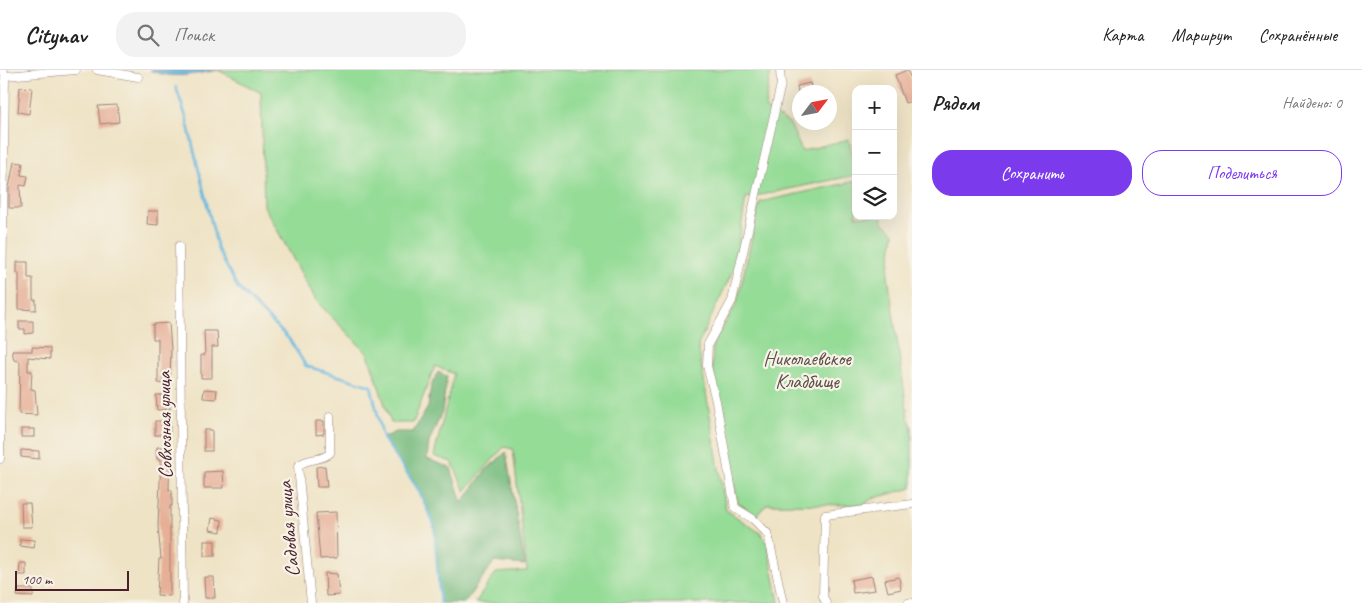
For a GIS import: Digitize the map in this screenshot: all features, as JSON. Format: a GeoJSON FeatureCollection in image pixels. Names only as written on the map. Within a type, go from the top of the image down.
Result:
{"type":"FeatureCollection","features":[{"type":"Feature","properties":{"kind":"street"},"geometry":{"type":"LineString","coordinates":[[0,459],[4,73],[76,70]]}},
{"type":"Feature","properties":{"kind":"street"},"geometry":{"type":"LineString","coordinates":[[97,70],[138,77]]}},
{"type":"Feature","properties":{"kind":"street"},"geometry":{"type":"LineString","coordinates":[[780,70],[781,84],[742,265],[732,301],[708,344],[707,366],[716,401],[734,508],[753,519],[768,534],[783,603]]}},
{"type":"Feature","properties":{"kind":"street","name":"Совхозная улица"},"geometry":{"type":"LineString","coordinates":[[178,246],[183,603]]}},
{"type":"Feature","properties":{"kind":"street","name":"Садовая улица"},"geometry":{"type":"LineString","coordinates":[[311,603],[298,466],[302,462],[325,458],[330,453],[330,416]]}},
{"type":"Feature","properties":{"kind":"street"},"geometry":{"type":"LineString","coordinates":[[826,603],[823,596],[825,515],[912,504]]}},
{"type":"Feature","properties":{"kind":"green space"},"geometry":{"type":"Polygon","coordinates":[[[218,70],[771,70],[765,108],[790,124],[802,151],[849,139],[852,154],[852,176],[746,198],[735,266],[698,345],[726,510],[762,534],[768,546],[779,603],[475,603],[496,573],[527,571],[513,449],[504,447],[465,491],[452,462],[434,456],[454,374],[435,366],[413,423],[391,423],[368,354],[317,302],[264,206],[261,93],[218,70]]]}},
{"type":"Feature","properties":{"kind":"green space","name":"Николаевское Кладбище"},"geometry":{"type":"Polygon","coordinates":[[[852,182],[852,220],[882,220],[894,233],[888,276],[908,417],[912,428],[912,488],[874,498],[862,505],[767,504],[757,515],[738,503],[712,368],[713,344],[737,303],[760,202],[852,182]]]}},
{"type":"Feature","properties":{"kind":"green space"},"geometry":{"type":"Polygon","coordinates":[[[438,372],[447,376],[442,412],[429,442],[427,459],[451,468],[462,503],[485,471],[506,452],[525,565],[494,562],[464,603],[440,603],[434,524],[418,489],[383,438],[396,432],[413,432],[428,407],[431,385],[438,372]]]}},
{"type":"Feature","properties":{"kind":"water"},"geometry":{"type":"Polygon","coordinates":[[[150,70],[218,70],[193,74],[166,75],[150,70]]]}},
{"type":"Feature","properties":{"kind":"building"},"geometry":{"type":"Polygon","coordinates":[[[907,70],[912,81],[912,101],[905,103],[895,75],[907,70]]]}},
{"type":"Feature","properties":{"kind":"building"},"geometry":{"type":"Polygon","coordinates":[[[20,87],[32,88],[29,114],[18,112],[20,87]]]}},
{"type":"Feature","properties":{"kind":"building"},"geometry":{"type":"Polygon","coordinates":[[[117,105],[119,122],[100,124],[98,106],[117,105]]]}},
{"type":"Feature","properties":{"kind":"building"},"geometry":{"type":"Polygon","coordinates":[[[14,162],[23,163],[21,175],[28,176],[26,186],[20,185],[21,208],[9,208],[9,188],[14,162]]]}},
{"type":"Feature","properties":{"kind":"building"},"geometry":{"type":"Polygon","coordinates":[[[148,211],[158,211],[158,225],[147,224],[148,211]]]}},
{"type":"Feature","properties":{"kind":"building"},"geometry":{"type":"Polygon","coordinates":[[[17,262],[28,262],[28,278],[33,278],[33,300],[36,300],[36,310],[19,309],[19,273],[17,273],[17,262]]]}},
{"type":"Feature","properties":{"kind":"building"},"geometry":{"type":"Polygon","coordinates":[[[19,321],[33,321],[33,333],[25,334],[25,329],[19,329],[19,321]]]}},
{"type":"Feature","properties":{"kind":"building"},"geometry":{"type":"Polygon","coordinates":[[[169,323],[171,349],[170,378],[167,378],[167,384],[158,383],[158,339],[153,339],[153,324],[169,323]]]}},
{"type":"Feature","properties":{"kind":"building"},"geometry":{"type":"Polygon","coordinates":[[[204,331],[217,331],[218,347],[212,347],[212,378],[201,378],[201,355],[205,355],[204,331]]]}},
{"type":"Feature","properties":{"kind":"building"},"geometry":{"type":"Polygon","coordinates":[[[32,347],[50,348],[50,359],[28,357],[28,371],[32,371],[31,389],[35,390],[37,415],[19,414],[20,361],[14,360],[12,351],[32,351],[32,347]]]}},
{"type":"Feature","properties":{"kind":"building"},"geometry":{"type":"Polygon","coordinates":[[[204,389],[217,390],[216,399],[203,398],[204,389]]]}},
{"type":"Feature","properties":{"kind":"building"},"geometry":{"type":"Polygon","coordinates":[[[156,395],[169,395],[170,409],[157,410],[156,395]]]}},
{"type":"Feature","properties":{"kind":"building"},"geometry":{"type":"Polygon","coordinates":[[[155,421],[170,421],[170,435],[155,435],[155,421]]]}},
{"type":"Feature","properties":{"kind":"building"},"geometry":{"type":"Polygon","coordinates":[[[316,421],[324,421],[324,434],[316,435],[316,421]]]}},
{"type":"Feature","properties":{"kind":"building"},"geometry":{"type":"Polygon","coordinates":[[[21,429],[34,429],[34,437],[21,437],[21,429]]]}},
{"type":"Feature","properties":{"kind":"building"},"geometry":{"type":"Polygon","coordinates":[[[204,430],[212,430],[212,451],[204,451],[204,430]]]}},
{"type":"Feature","properties":{"kind":"building"},"geometry":{"type":"Polygon","coordinates":[[[157,447],[170,447],[169,490],[172,490],[172,506],[170,506],[170,596],[157,595],[159,559],[161,559],[158,526],[161,459],[157,459],[157,447]]]}},
{"type":"Feature","properties":{"kind":"building"},"geometry":{"type":"Polygon","coordinates":[[[21,450],[39,451],[39,459],[21,457],[21,450]]]}},
{"type":"Feature","properties":{"kind":"building"},"geometry":{"type":"Polygon","coordinates":[[[325,466],[327,487],[317,487],[316,467],[325,466]]]}},
{"type":"Feature","properties":{"kind":"building"},"geometry":{"type":"Polygon","coordinates":[[[223,471],[224,488],[204,488],[204,472],[223,471]]]}},
{"type":"Feature","properties":{"kind":"building"},"geometry":{"type":"Polygon","coordinates":[[[21,503],[30,503],[32,527],[22,527],[21,503]]]}},
{"type":"Feature","properties":{"kind":"building"},"geometry":{"type":"Polygon","coordinates":[[[336,512],[337,558],[320,559],[316,513],[336,512]]]}},
{"type":"Feature","properties":{"kind":"building"},"geometry":{"type":"Polygon","coordinates":[[[212,518],[222,520],[221,532],[210,530],[212,518]]]}},
{"type":"Feature","properties":{"kind":"building"},"geometry":{"type":"Polygon","coordinates":[[[20,539],[35,540],[34,548],[20,546],[20,539]]]}},
{"type":"Feature","properties":{"kind":"building"},"geometry":{"type":"Polygon","coordinates":[[[204,541],[215,541],[215,556],[204,556],[204,541]]]}},
{"type":"Feature","properties":{"kind":"building"},"geometry":{"type":"Polygon","coordinates":[[[20,563],[26,563],[26,575],[19,575],[20,563]]]}},
{"type":"Feature","properties":{"kind":"building"},"geometry":{"type":"Polygon","coordinates":[[[325,573],[337,574],[339,595],[326,596],[325,573]]]}},
{"type":"Feature","properties":{"kind":"building"},"geometry":{"type":"Polygon","coordinates":[[[872,576],[875,590],[853,593],[851,580],[872,576]]]}},
{"type":"Feature","properties":{"kind":"building"},"geometry":{"type":"Polygon","coordinates":[[[204,577],[214,577],[215,598],[205,598],[204,577]]]}},
{"type":"Feature","properties":{"kind":"building"},"geometry":{"type":"Polygon","coordinates":[[[899,577],[901,589],[888,592],[885,580],[899,577]]]}},
{"type":"Feature","properties":{"kind":"building"},"geometry":{"type":"Polygon","coordinates":[[[18,589],[33,589],[33,597],[17,596],[18,589]]]}},
{"type":"Feature","properties":{"kind":"waterway"},"geometry":{"type":"LineString","coordinates":[[176,87],[186,117],[218,250],[238,288],[289,339],[306,366],[371,386],[383,438],[418,489],[434,524],[440,603]]}}]}
